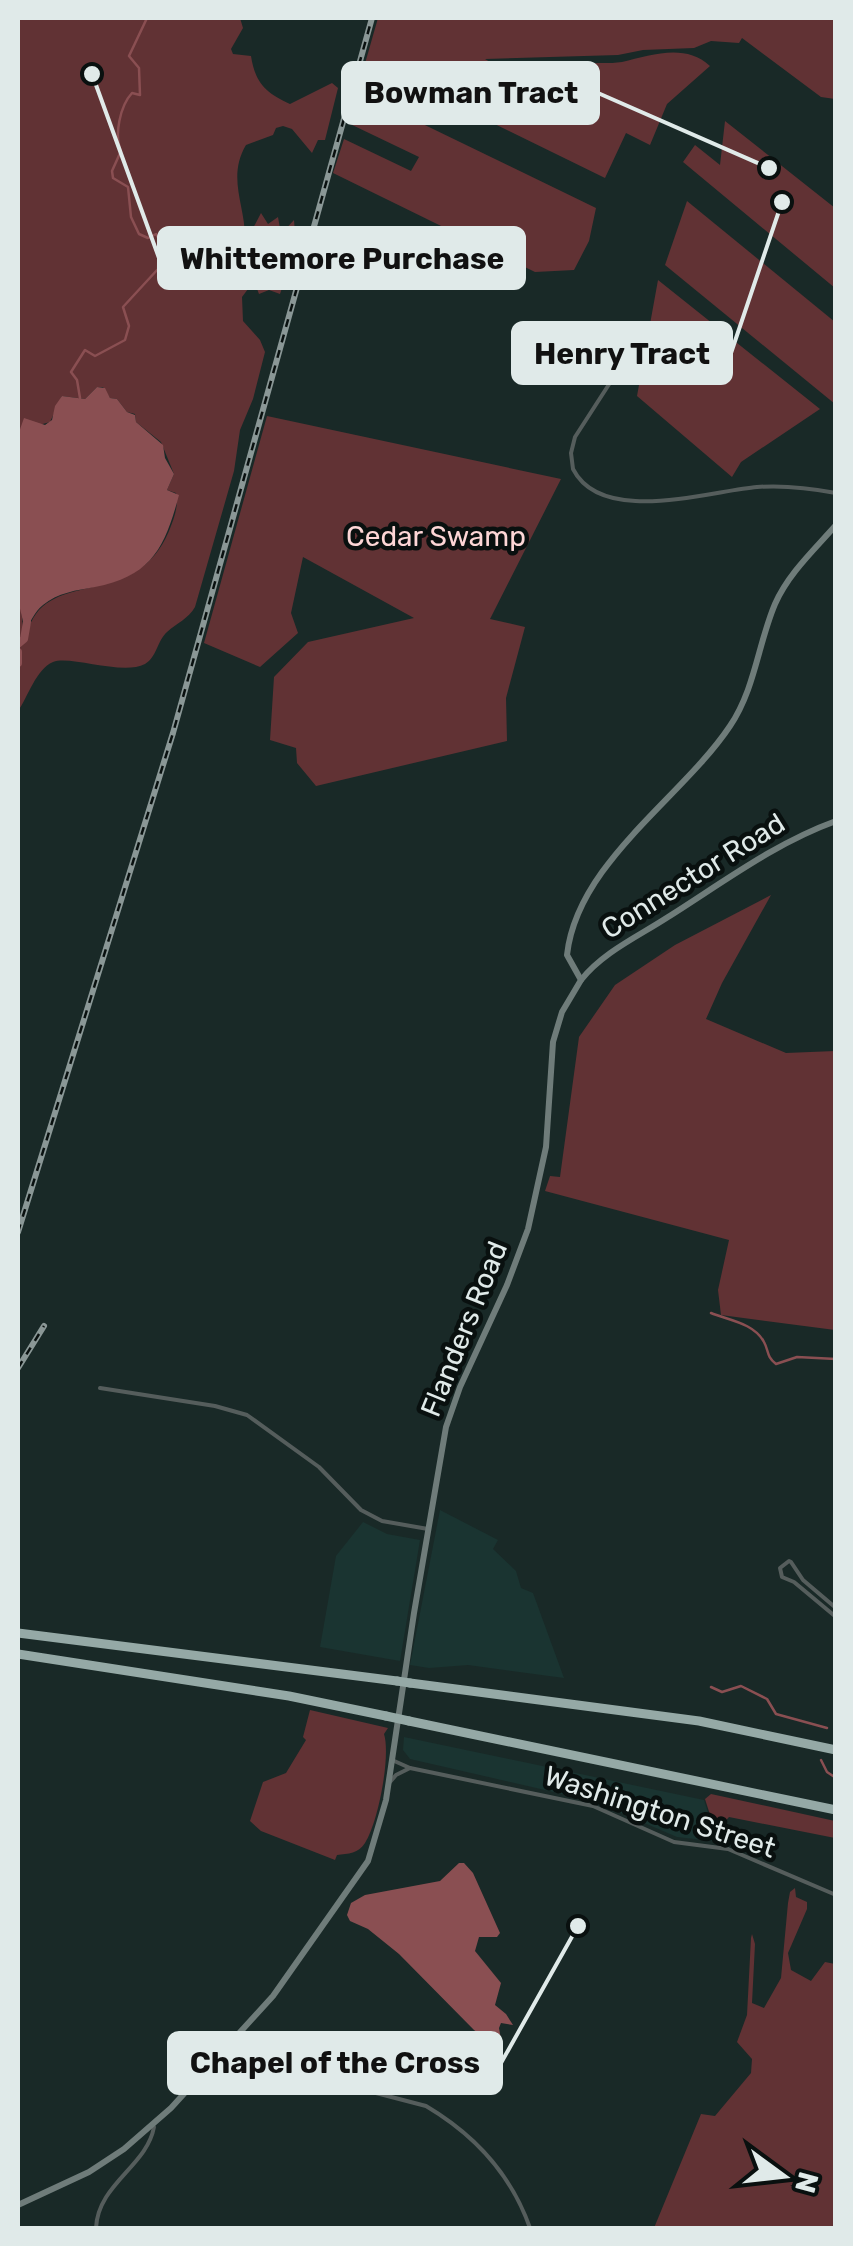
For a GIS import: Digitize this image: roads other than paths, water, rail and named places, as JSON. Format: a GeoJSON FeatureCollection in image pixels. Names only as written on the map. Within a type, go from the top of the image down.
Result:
{"type":"FeatureCollection","features":[{"type":"Feature","properties":{"kind":"highway"},"geometry":{"type":"LineString","coordinates":[[18,1633],[698,1721],[836,1750]]}},
{"type":"Feature","properties":{"kind":"highway"},"geometry":{"type":"LineString","coordinates":[[18,1654],[238,1688],[386,1716],[836,1810]]}},
{"type":"Feature","properties":{"kind":"main road"},"geometry":{"type":"LineString","coordinates":[[581,980],[569,960],[568,950],[595,886],[620,851],[734,722],[747,696],[778,596],[836,525]]}},
{"type":"Feature","properties":{"kind":"main road","name":"Connector Road"},"geometry":{"type":"LineString","coordinates":[[581,980],[603,958],[744,868],[802,835],[836,821]]}},
{"type":"Feature","properties":{"kind":"main road","name":"Flanders Road"},"geometry":{"type":"LineString","coordinates":[[18,2206],[88,2172],[154,2124],[273,1996],[361,1874],[378,1838],[451,1410],[508,1285],[528,1229],[546,1145],[553,1042],[562,1012],[581,980]]}},
{"type":"Feature","properties":{"kind":"street"},"geometry":{"type":"LineString","coordinates":[[626,358],[574,442],[573,469],[588,487],[606,495],[652,502],[758,487],[836,493]]}},
{"type":"Feature","properties":{"kind":"street"},"geometry":{"type":"LineString","coordinates":[[100,1388],[215,1406],[247,1415],[319,1467],[364,1512],[382,1520],[428,1529]]}},
{"type":"Feature","properties":{"kind":"street"},"geometry":{"type":"LineString","coordinates":[[836,1608],[803,1580],[792,1562],[780,1568],[782,1577],[794,1582],[836,1617]]}},
{"type":"Feature","properties":{"kind":"street","name":"Washington Street"},"geometry":{"type":"LineString","coordinates":[[392,1760],[410,1768],[593,1806],[674,1842],[728,1849],[836,1895]]}},
{"type":"Feature","properties":{"kind":"street"},"geometry":{"type":"LineString","coordinates":[[389,1783],[410,1768]]}},
{"type":"Feature","properties":{"kind":"street"},"geometry":{"type":"LineString","coordinates":[[242,2032],[286,2068],[415,2102],[446,2118],[493,2159],[530,2228]]}},
{"type":"Feature","properties":{"kind":"street"},"geometry":{"type":"LineString","coordinates":[[96,2228],[98,2208],[145,2146],[154,2124]]}},
{"type":"Feature","properties":{"kind":"waterway"},"geometry":{"type":"LineString","coordinates":[[80,398],[77,380],[71,372],[85,350],[95,356],[125,340],[129,326],[123,307],[158,269],[159,239],[156,234],[148,238],[139,234],[131,217],[128,187],[113,178],[112,171],[121,151],[121,113],[132,93],[140,95],[139,68],[129,56],[147,18]]}},
{"type":"Feature","properties":{"kind":"waterway"},"geometry":{"type":"LineString","coordinates":[[18,644],[24,639],[27,622]]}},
{"type":"Feature","properties":{"kind":"waterway"},"geometry":{"type":"LineString","coordinates":[[18,652],[18,663]]}},
{"type":"Feature","properties":{"kind":"waterway"},"geometry":{"type":"LineString","coordinates":[[711,1313],[754,1330],[776,1364],[797,1357],[836,1359]]}},
{"type":"Feature","properties":{"kind":"waterway"},"geometry":{"type":"LineString","coordinates":[[711,1687],[722,1692],[741,1686],[767,1699],[776,1714],[827,1728]]}},
{"type":"Feature","properties":{"kind":"waterway"},"geometry":{"type":"LineString","coordinates":[[821,1760],[827,1772],[836,1778]]}},
{"type":"Feature","properties":{"kind":"railway"},"geometry":{"type":"LineString","coordinates":[[18,1232],[173,733],[372,18]]}},
{"type":"Feature","properties":{"kind":"railway"},"geometry":{"type":"LineString","coordinates":[[18,1368],[44,1326]]}},
{"type":"Feature","properties":{"kind":"place","name":"Whittemore Purchase"},"geometry":{"type":"Point","coordinates":[92,74]}},
{"type":"Feature","properties":{"kind":"place","name":"Bowman Tract"},"geometry":{"type":"Point","coordinates":[769,168]}},
{"type":"Feature","properties":{"kind":"place","name":"Henry Tract"},"geometry":{"type":"Point","coordinates":[782,202]}},
{"type":"Feature","properties":{"kind":"place","name":"Chapel of the Cross"},"geometry":{"type":"Point","coordinates":[578,1926]}},
{"type":"Feature","properties":{"kind":"park label","name":"Cedar Swamp"},"geometry":{"type":"Point","coordinates":[436,536]}}]}
